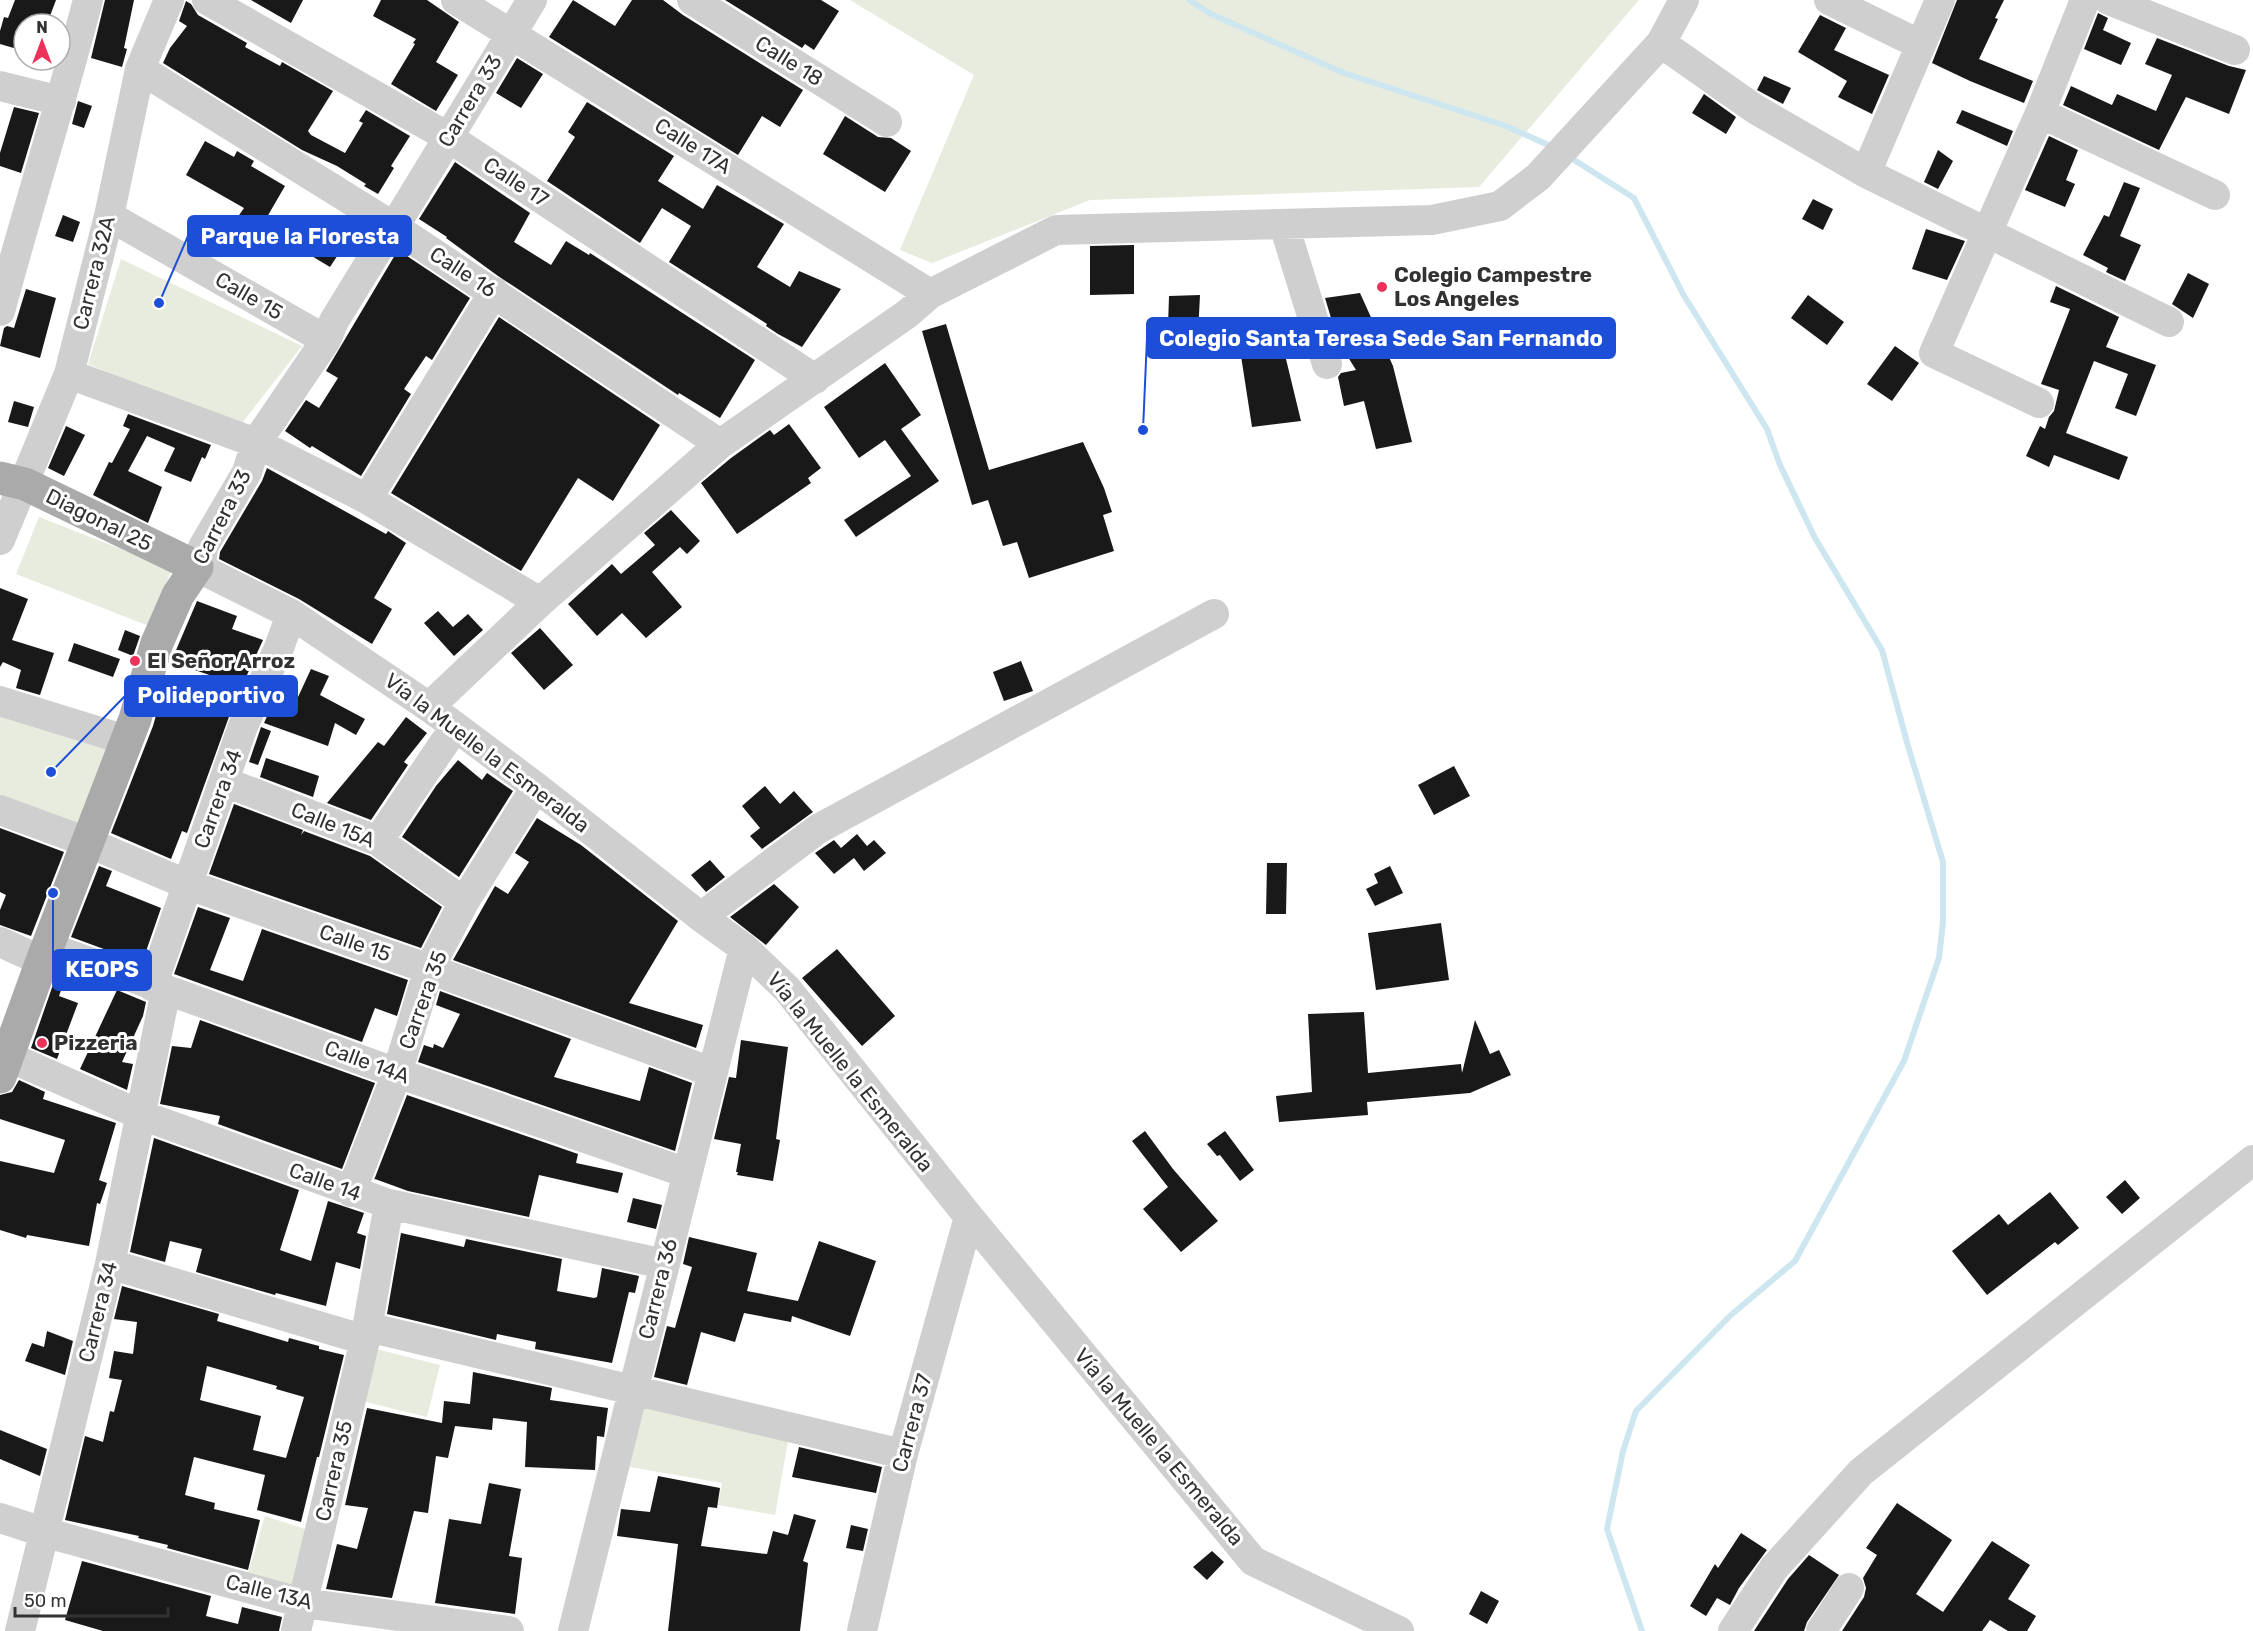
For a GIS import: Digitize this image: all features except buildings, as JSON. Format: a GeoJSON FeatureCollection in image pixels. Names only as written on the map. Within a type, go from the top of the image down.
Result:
{"type":"FeatureCollection","features":[{"type":"Feature","properties":{"kind":"main road","name":"Diagonal 25"},"geometry":{"type":"LineString","coordinates":[[12,481],[197,567]]}},
{"type":"Feature","properties":{"kind":"main road","name":"Carrera 33"},"geometry":{"type":"LineString","coordinates":[[3,1062],[135,719],[157,643],[178,595],[197,567]]}},
{"type":"Feature","properties":{"kind":"street"},"geometry":{"type":"LineString","coordinates":[[0,311],[88,0]]}},
{"type":"Feature","properties":{"kind":"street","name":"Carrera 32A"},"geometry":{"type":"LineString","coordinates":[[0,540],[12,481],[69,374],[109,216],[140,69],[169,0]]}},
{"type":"Feature","properties":{"kind":"street","name":"Calle 17"},"geometry":{"type":"LineString","coordinates":[[207,0],[448,137],[815,379]]}},
{"type":"Feature","properties":{"kind":"street","name":"Calle 17A"},"geometry":{"type":"LineString","coordinates":[[456,0],[930,294]]}},
{"type":"Feature","properties":{"kind":"street","name":"Carrera 33"},"geometry":{"type":"LineString","coordinates":[[197,567],[202,557],[203,547],[246,472],[256,442],[326,340],[334,321],[532,0]]}},
{"type":"Feature","properties":{"kind":"street","name":"Calle 18"},"geometry":{"type":"LineString","coordinates":[[692,0],[887,122]]}},
{"type":"Feature","properties":{"kind":"street"},"geometry":{"type":"LineString","coordinates":[[429,707],[540,602],[720,444],[907,314],[930,294],[1056,230],[1432,220],[1500,206],[1538,177],[1661,43],[1684,0]]}},
{"type":"Feature","properties":{"kind":"street"},"geometry":{"type":"LineString","coordinates":[[1828,0],[1922,45]]}},
{"type":"Feature","properties":{"kind":"street"},"geometry":{"type":"LineString","coordinates":[[1866,173],[1940,0]]}},
{"type":"Feature","properties":{"kind":"street"},"geometry":{"type":"LineString","coordinates":[[2039,403],[1934,353],[2040,113],[2085,0]]}},
{"type":"Feature","properties":{"kind":"street"},"geometry":{"type":"LineString","coordinates":[[2109,0],[2235,50]]}},
{"type":"Feature","properties":{"kind":"street"},"geometry":{"type":"LineString","coordinates":[[1661,43],[1755,109],[1866,173],[2169,321]]}},
{"type":"Feature","properties":{"kind":"street","name":"Calle 16"},"geometry":{"type":"LineString","coordinates":[[140,69],[394,227],[720,444]]}},
{"type":"Feature","properties":{"kind":"street"},"geometry":{"type":"LineString","coordinates":[[0,86],[61,101]]}},
{"type":"Feature","properties":{"kind":"street"},"geometry":{"type":"LineString","coordinates":[[2040,113],[2216,195]]}},
{"type":"Feature","properties":{"kind":"street","name":"Calle 15"},"geometry":{"type":"LineString","coordinates":[[109,216],[326,340]]}},
{"type":"Feature","properties":{"kind":"street"},"geometry":{"type":"LineString","coordinates":[[1284,225],[1327,364]]}},
{"type":"Feature","properties":{"kind":"street"},"geometry":{"type":"LineString","coordinates":[[367,499],[494,292]]}},
{"type":"Feature","properties":{"kind":"street"},"geometry":{"type":"LineString","coordinates":[[69,374],[256,442],[367,499],[540,602]]}},
{"type":"Feature","properties":{"kind":"street","name":"Vía la Muelle la Esmeralda"},"geometry":{"type":"LineString","coordinates":[[197,567],[291,614],[429,707],[744,948],[787,989],[969,1217],[1253,1561],[1399,1631]]}},
{"type":"Feature","properties":{"kind":"street","name":"Carrera 34"},"geometry":{"type":"LineString","coordinates":[[20,1631],[110,1264],[141,1115],[159,988],[186,884],[225,782],[243,726],[279,648],[291,614]]}},
{"type":"Feature","properties":{"kind":"street"},"geometry":{"type":"LineString","coordinates":[[702,917],[818,829],[1214,614]]}},
{"type":"Feature","properties":{"kind":"street"},"geometry":{"type":"LineString","coordinates":[[0,701],[126,740]]}},
{"type":"Feature","properties":{"kind":"street"},"geometry":{"type":"LineString","coordinates":[[378,841],[455,727]]}},
{"type":"Feature","properties":{"kind":"street","name":"Calle 15A"},"geometry":{"type":"LineString","coordinates":[[225,782],[378,841],[464,902]]}},
{"type":"Feature","properties":{"kind":"street","name":"Carrera 35"},"geometry":{"type":"LineString","coordinates":[[351,1192],[397,1073],[429,969],[464,902],[536,787]]}},
{"type":"Feature","properties":{"kind":"street","name":"Calle 15"},"geometry":{"type":"LineString","coordinates":[[0,810],[87,842],[186,884],[712,1072]]}},
{"type":"Feature","properties":{"kind":"street","name":"Calle 14A"},"geometry":{"type":"LineString","coordinates":[[0,942],[159,988],[687,1173]]}},
{"type":"Feature","properties":{"kind":"street","name":"Carrera 36"},"geometry":{"type":"LineString","coordinates":[[573,1631],[744,948]]}},
{"type":"Feature","properties":{"kind":"street","name":"Calle 14"},"geometry":{"type":"LineString","coordinates":[[3,1062],[141,1115],[389,1204],[664,1264]]}},
{"type":"Feature","properties":{"kind":"street"},"geometry":{"type":"LineString","coordinates":[[1733,1631],[1774,1568],[1861,1472],[2253,1160]]}},
{"type":"Feature","properties":{"kind":"street","name":"Carrera 35"},"geometry":{"type":"LineString","coordinates":[[300,1617],[366,1333],[389,1204]]}},
{"type":"Feature","properties":{"kind":"street","name":"Carrera 37"},"geometry":{"type":"LineString","coordinates":[[862,1631],[903,1454],[969,1217]]}},
{"type":"Feature","properties":{"kind":"street"},"geometry":{"type":"LineString","coordinates":[[110,1264],[366,1333],[633,1389],[903,1454]]}},
{"type":"Feature","properties":{"kind":"street","name":"Calle 13A"},"geometry":{"type":"LineString","coordinates":[[0,1518],[300,1617],[509,1631]]}},
{"type":"Feature","properties":{"kind":"street"},"geometry":{"type":"LineString","coordinates":[[1821,1631],[1849,1588]]}},
{"type":"Feature","properties":{"kind":"shaded area"},"geometry":{"type":"Polygon","coordinates":[[[850,0],[1639,0],[1479,187],[1090,200],[932,263],[900,250],[974,75],[850,0]]]}},
{"type":"Feature","properties":{"kind":"shaded area"},"geometry":{"type":"Polygon","coordinates":[[[121,259],[302,346],[239,427],[88,364],[121,259]]]}},
{"type":"Feature","properties":{"kind":"shaded area"},"geometry":{"type":"Polygon","coordinates":[[[39,517],[172,569],[149,626],[16,574],[39,517]]]}},
{"type":"Feature","properties":{"kind":"shaded area"},"geometry":{"type":"Polygon","coordinates":[[[0,711],[111,749],[80,825],[0,796],[0,711]]]}},
{"type":"Feature","properties":{"kind":"shaded area"},"geometry":{"type":"Polygon","coordinates":[[[372,1348],[440,1365],[427,1417],[358,1400],[372,1348]]]}},
{"type":"Feature","properties":{"kind":"shaded area"},"geometry":{"type":"Polygon","coordinates":[[[641,1404],[790,1430],[775,1515],[718,1505],[722,1483],[630,1467],[641,1404]]]}},
{"type":"Feature","properties":{"kind":"shaded area"},"geometry":{"type":"Polygon","coordinates":[[[265,1516],[308,1530],[293,1588],[247,1577],[265,1516]]]}},
{"type":"Feature","properties":{"kind":"waterway"},"geometry":{"type":"LineString","coordinates":[[1189,0],[1211,14],[1344,73],[1506,126],[1555,148]]}},
{"type":"Feature","properties":{"kind":"waterway"},"geometry":{"type":"LineString","coordinates":[[1568,156],[1634,198],[1683,294],[1767,429],[1780,465],[1815,538],[1882,650],[1943,862],[1943,922],[1939,958],[1904,1061],[1795,1261],[1731,1315],[1636,1411],[1623,1451],[1607,1529],[1642,1631]]}},
{"type":"Feature","properties":{"kind":"place","name":"Colegio Campestre Los Angeles"},"geometry":{"type":"Point","coordinates":[1382,287]}},
{"type":"Feature","properties":{"kind":"place","name":"Parque la Floresta"},"geometry":{"type":"Point","coordinates":[159,303]}},
{"type":"Feature","properties":{"kind":"place","name":"Colegio Santa Teresa Sede San Fernando"},"geometry":{"type":"Point","coordinates":[1143,430]}},
{"type":"Feature","properties":{"kind":"place","name":"El Señor Arroz"},"geometry":{"type":"Point","coordinates":[135,661]}},
{"type":"Feature","properties":{"kind":"place","name":"Polideportivo"},"geometry":{"type":"Point","coordinates":[51,772]}},
{"type":"Feature","properties":{"kind":"place","name":"KEOPS"},"geometry":{"type":"Point","coordinates":[53,893]}},
{"type":"Feature","properties":{"kind":"place","name":"Pizzeria"},"geometry":{"type":"Point","coordinates":[42,1043]}}]}
